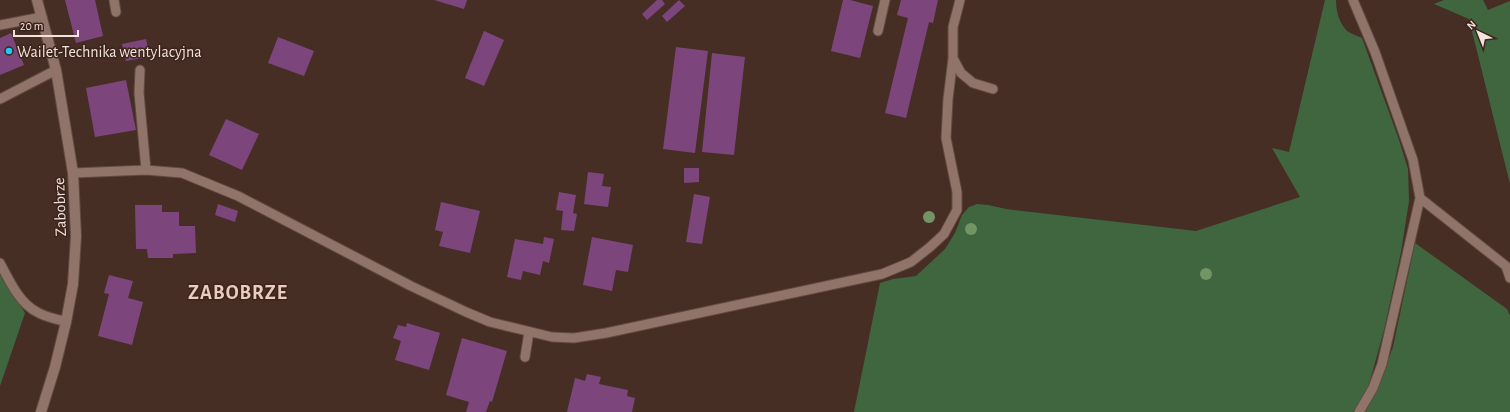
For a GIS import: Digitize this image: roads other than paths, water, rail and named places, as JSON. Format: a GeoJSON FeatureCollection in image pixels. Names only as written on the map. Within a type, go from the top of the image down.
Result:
{"type":"FeatureCollection","features":[{"type":"Feature","properties":{"kind":"street","name":"Zabobrze"},"geometry":{"type":"LineString","coordinates":[[37,0],[56,70],[73,173],[76,236],[73,284],[66,322],[41,412]]}},
{"type":"Feature","properties":{"kind":"lane"},"geometry":{"type":"LineString","coordinates":[[114,0],[116,12]]}},
{"type":"Feature","properties":{"kind":"lane"},"geometry":{"type":"LineString","coordinates":[[878,31],[885,0]]}},
{"type":"Feature","properties":{"kind":"lane"},"geometry":{"type":"LineString","coordinates":[[73,173],[146,170],[182,173],[238,196],[411,286],[490,322],[552,337],[574,338],[606,333],[882,274],[911,262],[944,234],[957,210],[958,192],[946,138],[948,99],[953,58],[953,27],[960,0]]}},
{"type":"Feature","properties":{"kind":"lane"},"geometry":{"type":"LineString","coordinates":[[1353,0],[1375,52],[1413,160],[1420,198],[1382,364],[1373,388],[1359,412]]}},
{"type":"Feature","properties":{"kind":"lane"},"geometry":{"type":"LineString","coordinates":[[0,25],[42,17]]}},
{"type":"Feature","properties":{"kind":"lane"},"geometry":{"type":"LineString","coordinates":[[953,58],[961,73],[973,83],[993,89]]}},
{"type":"Feature","properties":{"kind":"lane"},"geometry":{"type":"LineString","coordinates":[[0,99],[56,70]]}},
{"type":"Feature","properties":{"kind":"lane"},"geometry":{"type":"LineString","coordinates":[[140,70],[139,93],[146,170]]}},
{"type":"Feature","properties":{"kind":"lane"},"geometry":{"type":"LineString","coordinates":[[1420,198],[1506,266],[1510,278]]}},
{"type":"Feature","properties":{"kind":"lane"},"geometry":{"type":"LineString","coordinates":[[0,263],[12,285],[25,303],[37,312],[66,322]]}},
{"type":"Feature","properties":{"kind":"lane"},"geometry":{"type":"LineString","coordinates":[[525,357],[529,332]]}},
{"type":"Feature","properties":{"kind":"place","name":"Wailet-Technika wentylacyjna"},"geometry":{"type":"Point","coordinates":[9,51]}},
{"type":"Feature","properties":{"kind":"district","name":"ZABOBRZE"},"geometry":{"type":"Point","coordinates":[238,292]}}]}
